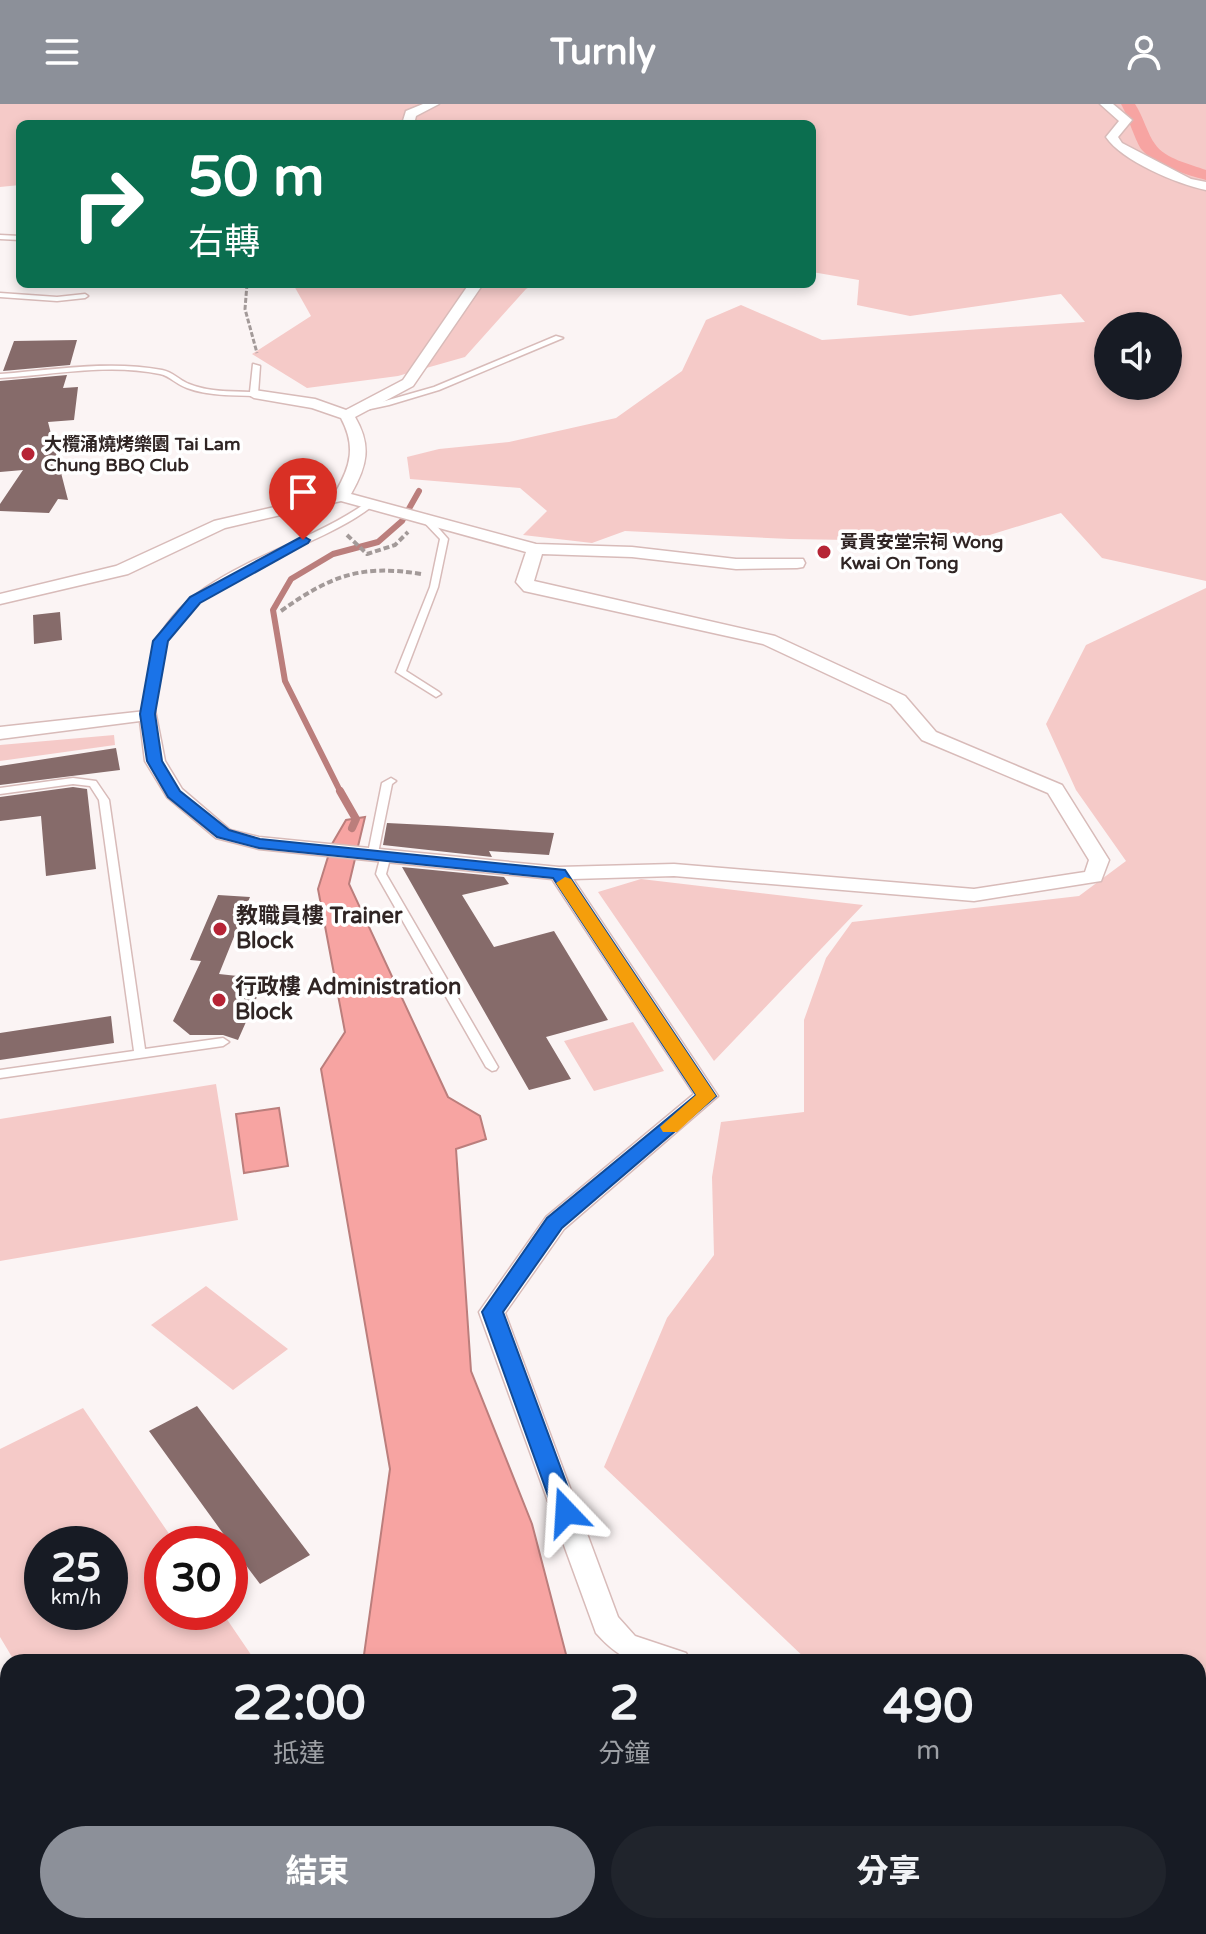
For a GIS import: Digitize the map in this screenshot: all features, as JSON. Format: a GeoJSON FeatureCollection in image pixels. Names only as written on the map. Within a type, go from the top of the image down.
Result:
{"type":"FeatureCollection","features":[{"type":"Feature","properties":{"kind":"street"},"geometry":{"type":"LineString","coordinates":[[409,120],[410,114],[433,104]]}},
{"type":"Feature","properties":{"kind":"street"},"geometry":{"type":"LineString","coordinates":[[1106,104],[1126,120],[1112,137],[1118,146],[1187,182],[1206,186]]}},
{"type":"Feature","properties":{"kind":"street"},"geometry":{"type":"LineString","coordinates":[[254,394],[352,413],[408,383],[473,288]]}},
{"type":"Feature","properties":{"kind":"street"},"geometry":{"type":"LineString","coordinates":[[341,496],[360,465],[352,413]]}},
{"type":"Feature","properties":{"kind":"street"},"geometry":{"type":"LineString","coordinates":[[0,599],[122,570],[220,524],[341,496],[535,549],[632,552],[736,564],[797,563]]}},
{"type":"Feature","properties":{"kind":"street"},"geometry":{"type":"LineString","coordinates":[[0,733],[148,714],[155,761],[174,793],[223,834],[259,843],[559,873],[674,870],[974,895],[1094,877],[1099,860],[1055,789],[929,736],[898,700],[769,640],[530,587],[525,582],[535,549]]}},
{"type":"Feature","properties":{"kind":"street"},"geometry":{"type":"LineString","coordinates":[[559,873],[707,1096],[555,1223],[492,1312],[606,1624],[625,1645],[652,1654]]}},
{"type":"Feature","properties":{"kind":"lane"},"geometry":{"type":"LineString","coordinates":[[0,295],[57,299],[85,296]]}},
{"type":"Feature","properties":{"kind":"lane"},"geometry":{"type":"LineString","coordinates":[[352,413],[430,392],[559,338]]}},
{"type":"Feature","properties":{"kind":"lane"},"geometry":{"type":"LineString","coordinates":[[0,376],[101,370],[159,371],[171,374],[187,386],[202,390],[254,394],[256,366]]}},
{"type":"Feature","properties":{"kind":"lane"},"geometry":{"type":"LineString","coordinates":[[148,714],[161,641],[195,600],[291,547],[380,505]]}},
{"type":"Feature","properties":{"kind":"lane"},"geometry":{"type":"LineString","coordinates":[[425,518],[444,539],[436,577],[401,672],[436,694]]}},
{"type":"Feature","properties":{"kind":"lane"},"geometry":{"type":"LineString","coordinates":[[0,791],[73,781],[93,783],[104,800],[140,1054]]}},
{"type":"Feature","properties":{"kind":"lane"},"geometry":{"type":"LineString","coordinates":[[391,781],[387,783],[374,853],[381,874],[492,1067]]}},
{"type":"Feature","properties":{"kind":"lane"},"geometry":{"type":"LineString","coordinates":[[0,1074],[223,1042]]}},
{"type":"Feature","properties":{"kind":"path"},"geometry":{"type":"LineString","coordinates":[[247,288],[245,309],[258,347],[256,366]]}},
{"type":"Feature","properties":{"kind":"path"},"geometry":{"type":"LineString","coordinates":[[349,536],[367,554],[395,545],[425,518]]}},
{"type":"Feature","properties":{"kind":"path"},"geometry":{"type":"LineString","coordinates":[[281,611],[317,585],[350,572],[377,568],[436,577]]}},
{"type":"Feature","properties":{"kind":"shaded area"},"geometry":{"type":"Polygon","coordinates":[[[0,104],[1206,104],[1206,581],[1102,558],[1061,513],[967,542],[790,539],[625,531],[592,543],[523,535],[547,511],[520,488],[410,479],[407,457],[439,449],[509,442],[616,418],[682,371],[706,320],[741,305],[822,340],[1085,322],[1061,294],[910,316],[857,305],[859,280],[816,273],[816,120],[16,120],[16,185],[0,187],[0,104]]]}},
{"type":"Feature","properties":{"kind":"shaded area"},"geometry":{"type":"Polygon","coordinates":[[[295,288],[528,288],[465,357],[398,376],[307,388],[252,354],[311,316],[295,288]]]}},
{"type":"Feature","properties":{"kind":"shaded area"},"geometry":{"type":"Polygon","coordinates":[[[1206,588],[1206,1654],[801,1654],[604,1467],[667,1318],[714,1255],[712,1177],[721,1122],[804,1112],[804,1020],[826,958],[852,922],[1079,896],[1126,861],[1076,790],[1046,724],[1086,645],[1206,588]]]}},
{"type":"Feature","properties":{"kind":"shaded area"},"geometry":{"type":"Polygon","coordinates":[[[114,735],[115,745],[0,761],[0,745],[114,735]]]}},
{"type":"Feature","properties":{"kind":"shaded area"},"geometry":{"type":"Polygon","coordinates":[[[365,817],[349,884],[448,1097],[480,1116],[486,1139],[456,1149],[471,1371],[532,1524],[566,1654],[364,1654],[390,1469],[321,1069],[345,1032],[318,889],[332,844],[346,820],[365,817]]]}},
{"type":"Feature","properties":{"kind":"shaded area"},"geometry":{"type":"Polygon","coordinates":[[[641,879],[863,905],[714,1061],[598,892],[641,879]]]}},
{"type":"Feature","properties":{"kind":"shaded area"},"geometry":{"type":"Polygon","coordinates":[[[633,1022],[664,1071],[594,1091],[564,1041],[633,1022]]]}},
{"type":"Feature","properties":{"kind":"shaded area"},"geometry":{"type":"Polygon","coordinates":[[[216,1084],[238,1220],[0,1261],[0,1119],[216,1084]]]}},
{"type":"Feature","properties":{"kind":"shaded area"},"geometry":{"type":"Polygon","coordinates":[[[279,1108],[288,1166],[244,1173],[236,1114],[279,1108]]]}},
{"type":"Feature","properties":{"kind":"shaded area"},"geometry":{"type":"Polygon","coordinates":[[[206,1286],[288,1349],[233,1390],[151,1325],[206,1286]]]}},
{"type":"Feature","properties":{"kind":"shaded area"},"geometry":{"type":"Polygon","coordinates":[[[83,1408],[164,1526],[144,1526],[144,1630],[234,1630],[251,1654],[10,1654],[0,1637],[0,1449],[83,1408]]]}},
{"type":"Feature","properties":{"kind":"building"},"geometry":{"type":"Polygon","coordinates":[[[77,340],[70,365],[3,371],[14,341],[77,340]]]}},
{"type":"Feature","properties":{"kind":"building"},"geometry":{"type":"Polygon","coordinates":[[[67,375],[63,388],[78,387],[74,420],[48,422],[68,500],[58,499],[49,513],[0,511],[0,504],[23,470],[0,472],[0,381],[67,375]]]}},
{"type":"Feature","properties":{"kind":"building"},"geometry":{"type":"Polygon","coordinates":[[[60,612],[62,640],[34,644],[33,615],[60,612]]]}},
{"type":"Feature","properties":{"kind":"building"},"geometry":{"type":"Polygon","coordinates":[[[116,748],[120,770],[0,785],[0,766],[116,748]]]}},
{"type":"Feature","properties":{"kind":"building"},"geometry":{"type":"Polygon","coordinates":[[[73,787],[87,789],[96,869],[46,876],[41,816],[0,821],[0,797],[73,787]]]}},
{"type":"Feature","properties":{"kind":"building"},"geometry":{"type":"Polygon","coordinates":[[[387,823],[554,833],[549,855],[489,851],[492,857],[383,845],[387,823]]]}},
{"type":"Feature","properties":{"kind":"building"},"geometry":{"type":"Polygon","coordinates":[[[402,867],[504,877],[509,884],[462,895],[494,947],[554,931],[608,1020],[546,1037],[571,1079],[529,1090],[402,867]]]}},
{"type":"Feature","properties":{"kind":"building","name":"行政樓 Administration Block"},"geometry":{"type":"Polygon","coordinates":[[[218,895],[250,897],[219,974],[265,979],[238,1040],[223,1035],[190,1035],[173,1021],[201,961],[190,960],[218,895]]]}},
{"type":"Feature","properties":{"kind":"building"},"geometry":{"type":"Polygon","coordinates":[[[111,1016],[114,1043],[0,1060],[0,1033],[111,1016]]]}},
{"type":"Feature","properties":{"kind":"building"},"geometry":{"type":"Polygon","coordinates":[[[197,1406],[310,1555],[260,1584],[248,1568],[248,1526],[218,1526],[149,1431],[197,1406]]]}},
{"type":"Feature","properties":{"kind":"waterway"},"geometry":{"type":"LineString","coordinates":[[1128,104],[1139,121],[1148,147],[1173,164],[1206,175]]}},
{"type":"Feature","properties":{"kind":"waterway"},"geometry":{"type":"LineString","coordinates":[[340,791],[285,681],[273,610],[291,579],[333,554],[378,542],[402,521],[419,491]]}},
{"type":"Feature","properties":{"kind":"waterway"},"geometry":{"type":"LineString","coordinates":[[340,791],[356,819],[352,828]]}},
{"type":"Feature","properties":{"kind":"slow traffic"},"geometry":{"type":"LineString","coordinates":[[565,883],[707,1096],[670,1127]]}},
{"type":"Feature","properties":{"kind":"place","name":"大欖涌燒烤樂園 Tai Lam Chung BBQ Club"},"geometry":{"type":"Point","coordinates":[28,454]}},
{"type":"Feature","properties":{"kind":"place","name":"黃貴安堂宗祠 Wong Kwai On Tong"},"geometry":{"type":"Point","coordinates":[824,552]}},
{"type":"Feature","properties":{"kind":"place","name":"教職員樓 Trainer Block"},"geometry":{"type":"Point","coordinates":[220,929]}},
{"type":"Feature","properties":{"kind":"place","name":"行政樓 Administration Block"},"geometry":{"type":"Point","coordinates":[219,1000]}},
{"type":"Feature","properties":{"kind":"route"},"geometry":{"type":"LineString","coordinates":[[303,540],[195,600],[173,622],[161,641],[148,714],[155,761],[174,793],[223,834],[259,843],[559,873],[707,1096],[555,1223],[492,1312],[566,1512]]}}]}
